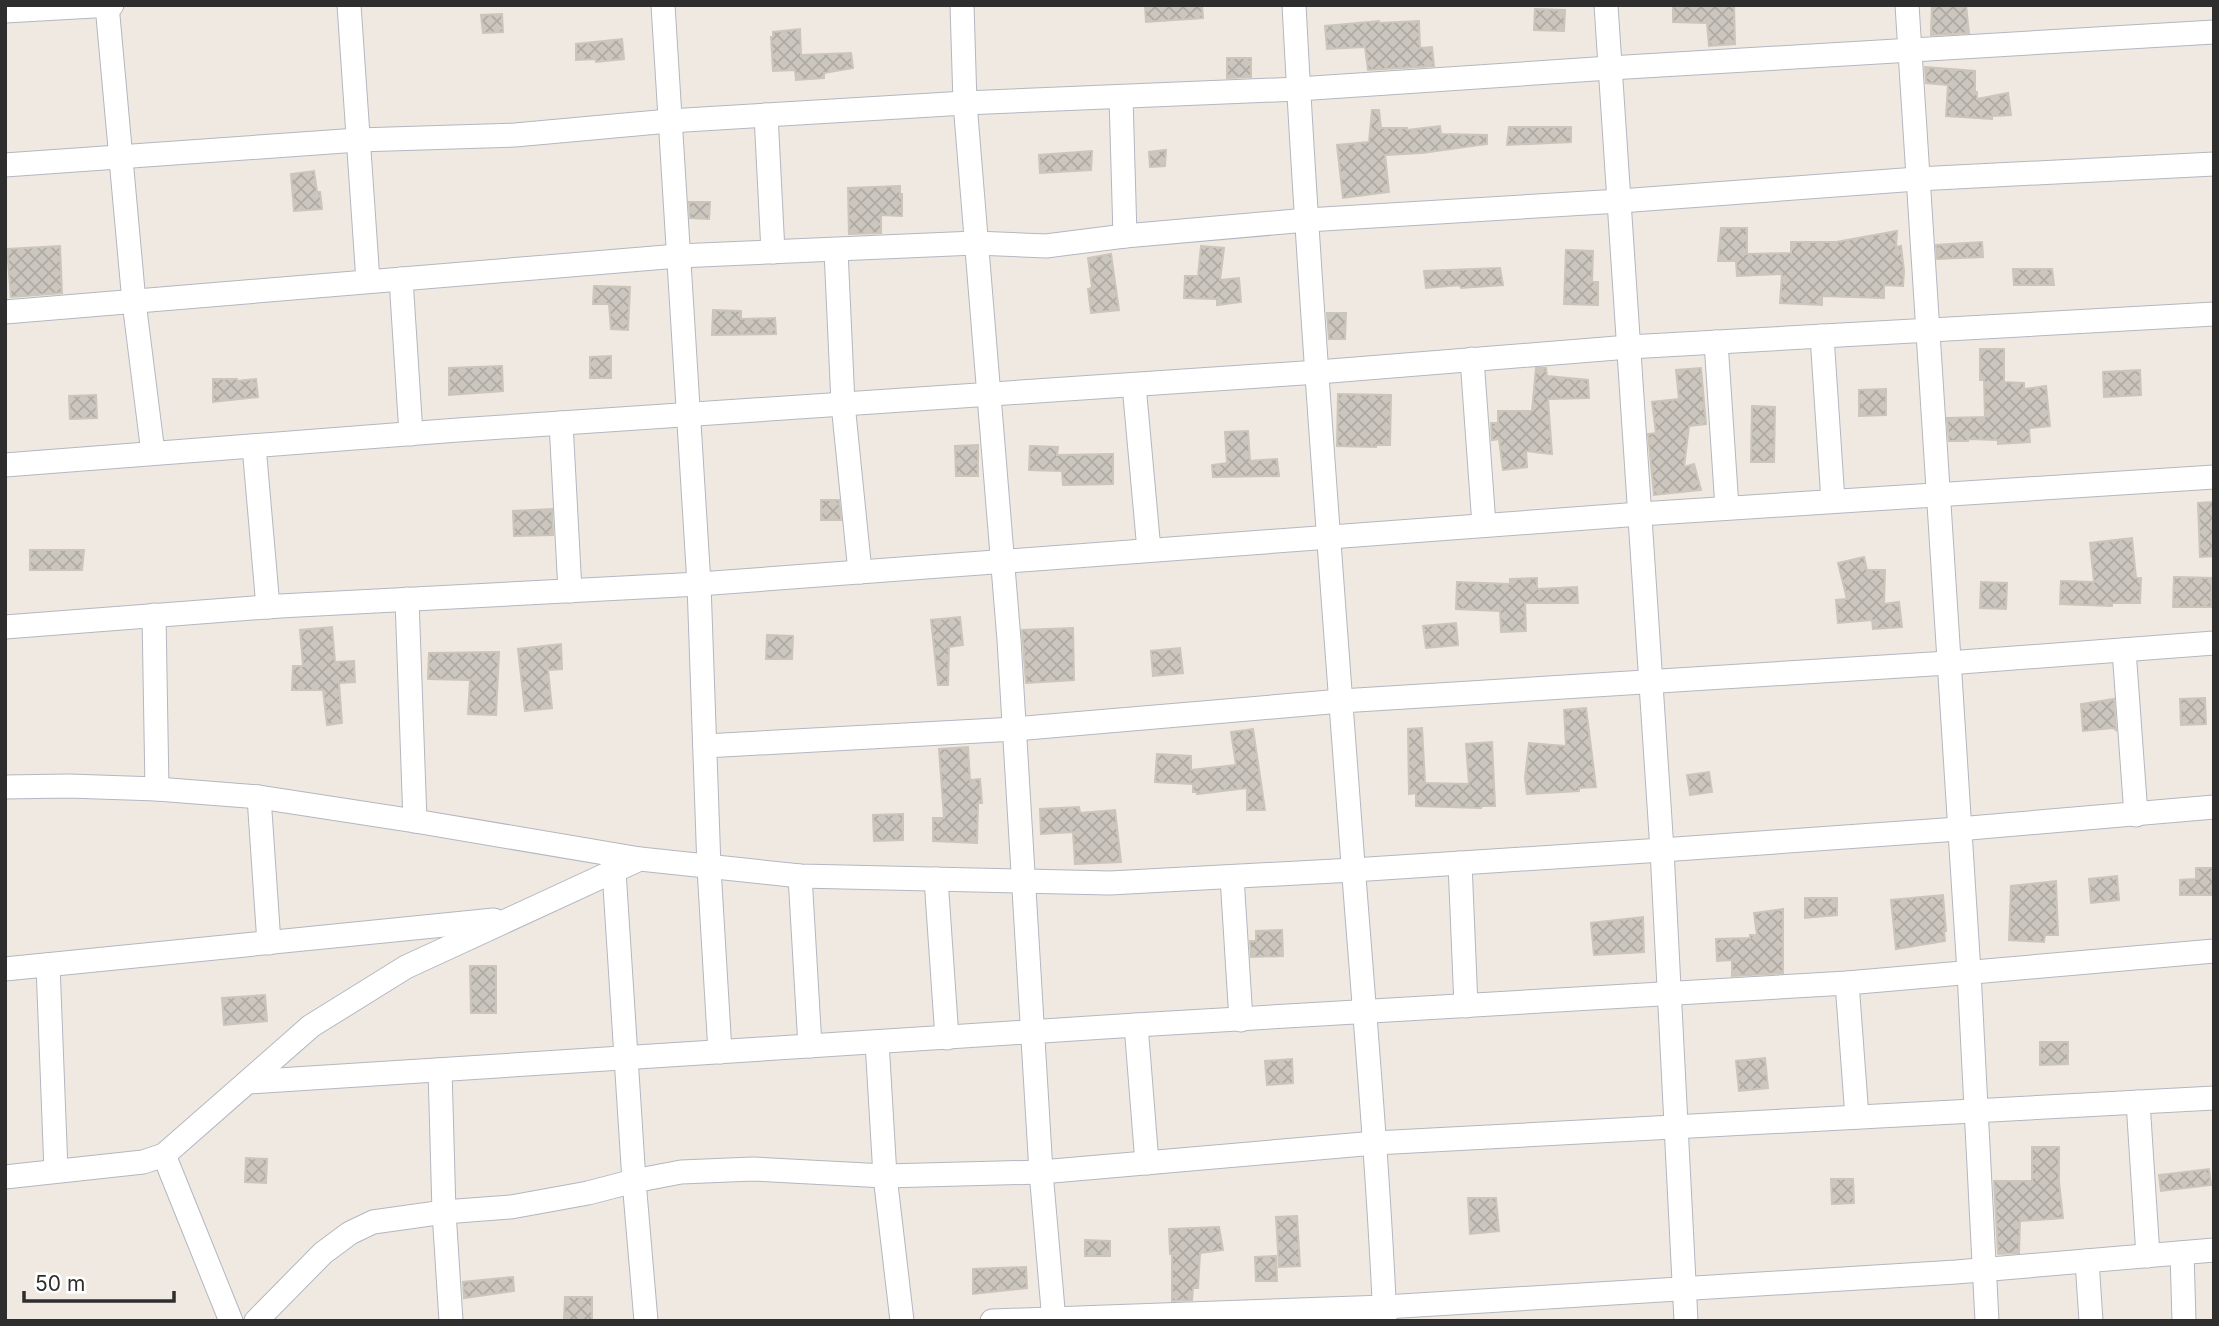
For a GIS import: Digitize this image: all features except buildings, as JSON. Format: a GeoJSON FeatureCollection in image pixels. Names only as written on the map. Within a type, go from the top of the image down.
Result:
{"type":"FeatureCollection","features":[{"type":"Feature","properties":{"kind":"street"},"geometry":{"type":"LineString","coordinates":[[107,5],[134,302],[153,453]]}},
{"type":"Feature","properties":{"kind":"street"},"geometry":{"type":"LineString","coordinates":[[5,11],[113,5]]}},
{"type":"Feature","properties":{"kind":"street"},"geometry":{"type":"LineString","coordinates":[[349,5],[368,281]]}},
{"type":"Feature","properties":{"kind":"street"},"geometry":{"type":"LineString","coordinates":[[663,5],[699,584],[709,867],[720,1052]]}},
{"type":"Feature","properties":{"kind":"street"},"geometry":{"type":"LineString","coordinates":[[961,5],[965,103],[1003,561],[1041,1172],[1054,1320]]}},
{"type":"Feature","properties":{"kind":"street"},"geometry":{"type":"LineString","coordinates":[[1294,5],[1340,702],[1366,1012],[1385,1314]]}},
{"type":"Feature","properties":{"kind":"street"},"geometry":{"type":"LineString","coordinates":[[1606,5],[1662,850],[1686,1321]]}},
{"type":"Feature","properties":{"kind":"street"},"geometry":{"type":"LineString","coordinates":[[1907,5],[1969,972],[1987,1321]]}},
{"type":"Feature","properties":{"kind":"street"},"geometry":{"type":"LineString","coordinates":[[5,165],[358,140],[515,135],[669,121],[965,103],[1298,89],[2214,32]]}},
{"type":"Feature","properties":{"kind":"street"},"geometry":{"type":"LineString","coordinates":[[1121,97],[1125,236]]}},
{"type":"Feature","properties":{"kind":"street"},"geometry":{"type":"LineString","coordinates":[[766,115],[772,252]]}},
{"type":"Feature","properties":{"kind":"street"},"geometry":{"type":"LineString","coordinates":[[5,312],[678,256],[975,243],[1046,246],[1125,236],[1307,220],[1917,179],[2214,164]]}},
{"type":"Feature","properties":{"kind":"street"},"geometry":{"type":"LineString","coordinates":[[836,250],[843,404],[860,572]]}},
{"type":"Feature","properties":{"kind":"street"},"geometry":{"type":"LineString","coordinates":[[401,279],[411,434]]}},
{"type":"Feature","properties":{"kind":"street"},"geometry":{"type":"LineString","coordinates":[[5,465],[688,414],[1318,372],[1629,347],[2214,314]]}},
{"type":"Feature","properties":{"kind":"street"},"geometry":{"type":"LineString","coordinates":[[1822,336],[1833,501]]}},
{"type":"Feature","properties":{"kind":"street"},"geometry":{"type":"LineString","coordinates":[[1716,342],[1727,508]]}},
{"type":"Feature","properties":{"kind":"street"},"geometry":{"type":"LineString","coordinates":[[1472,359],[1483,525]]}},
{"type":"Feature","properties":{"kind":"street"},"geometry":{"type":"LineString","coordinates":[[1134,384],[1149,550]]}},
{"type":"Feature","properties":{"kind":"street"},"geometry":{"type":"LineString","coordinates":[[561,423],[570,591]]}},
{"type":"Feature","properties":{"kind":"street"},"geometry":{"type":"LineString","coordinates":[[254,446],[268,607]]}},
{"type":"Feature","properties":{"kind":"street"},"geometry":{"type":"LineString","coordinates":[[5,626],[268,607],[699,584],[1483,525],[2214,477]]}},
{"type":"Feature","properties":{"kind":"street"},"geometry":{"type":"LineString","coordinates":[[407,599],[415,821]]}},
{"type":"Feature","properties":{"kind":"street"},"geometry":{"type":"LineString","coordinates":[[154,615],[157,789]]}},
{"type":"Feature","properties":{"kind":"street"},"geometry":{"type":"LineString","coordinates":[[705,746],[1014,729],[1340,702],[2214,643]]}},
{"type":"Feature","properties":{"kind":"street"},"geometry":{"type":"LineString","coordinates":[[2124,649],[2136,815]]}},
{"type":"Feature","properties":{"kind":"street"},"geometry":{"type":"LineString","coordinates":[[5,787],[157,789],[259,797],[640,859],[800,876],[1110,883],[1662,850],[2214,807]]}},
{"type":"Feature","properties":{"kind":"street"},"geometry":{"type":"LineString","coordinates":[[259,797],[269,943]]}},
{"type":"Feature","properties":{"kind":"street"},"geometry":{"type":"LineString","coordinates":[[5,1177],[143,1162],[164,1155],[311,1026],[406,967],[640,859]]}},
{"type":"Feature","properties":{"kind":"street"},"geometry":{"type":"LineString","coordinates":[[1460,863],[1466,1006]]}},
{"type":"Feature","properties":{"kind":"street"},"geometry":{"type":"LineString","coordinates":[[614,871],[646,1321]]}},
{"type":"Feature","properties":{"kind":"street"},"geometry":{"type":"LineString","coordinates":[[800,876],[810,1046]]}},
{"type":"Feature","properties":{"kind":"street"},"geometry":{"type":"LineString","coordinates":[[1232,877],[1241,1020]]}},
{"type":"Feature","properties":{"kind":"street"},"geometry":{"type":"LineString","coordinates":[[936,879],[947,1038]]}},
{"type":"Feature","properties":{"kind":"street"},"geometry":{"type":"LineString","coordinates":[[5,969],[511,919]]}},
{"type":"Feature","properties":{"kind":"street"},"geometry":{"type":"LineString","coordinates":[[248,1082],[1847,983],[2214,951]]}},
{"type":"Feature","properties":{"kind":"street"},"geometry":{"type":"LineString","coordinates":[[48,965],[56,1171]]}},
{"type":"Feature","properties":{"kind":"street"},"geometry":{"type":"LineString","coordinates":[[1847,983],[1857,1117]]}},
{"type":"Feature","properties":{"kind":"street"},"geometry":{"type":"LineString","coordinates":[[1136,1025],[1147,1163]]}},
{"type":"Feature","properties":{"kind":"street"},"geometry":{"type":"LineString","coordinates":[[877,1042],[885,1176],[902,1321]]}},
{"type":"Feature","properties":{"kind":"street"},"geometry":{"type":"LineString","coordinates":[[440,1070],[444,1212],[451,1321]]}},
{"type":"Feature","properties":{"kind":"street"},"geometry":{"type":"LineString","coordinates":[[256,1321],[323,1253],[350,1233],[373,1222],[444,1212],[511,1207],[681,1172],[753,1169],[885,1176],[1041,1172],[1375,1143],[2214,1098]]}},
{"type":"Feature","properties":{"kind":"street"},"geometry":{"type":"LineString","coordinates":[[2138,1102],[2148,1255]]}},
{"type":"Feature","properties":{"kind":"street"},"geometry":{"type":"LineString","coordinates":[[164,1155],[231,1321]]}},
{"type":"Feature","properties":{"kind":"street"},"geometry":{"type":"LineString","coordinates":[[992,1321],[1385,1314],[1685,1289],[1984,1270],[2214,1250]]}},
{"type":"Feature","properties":{"kind":"street"},"geometry":{"type":"LineString","coordinates":[[2182,1252],[2184,1321]]}},
{"type":"Feature","properties":{"kind":"street"},"geometry":{"type":"LineString","coordinates":[[2087,1261],[2091,1321]]}}]}
